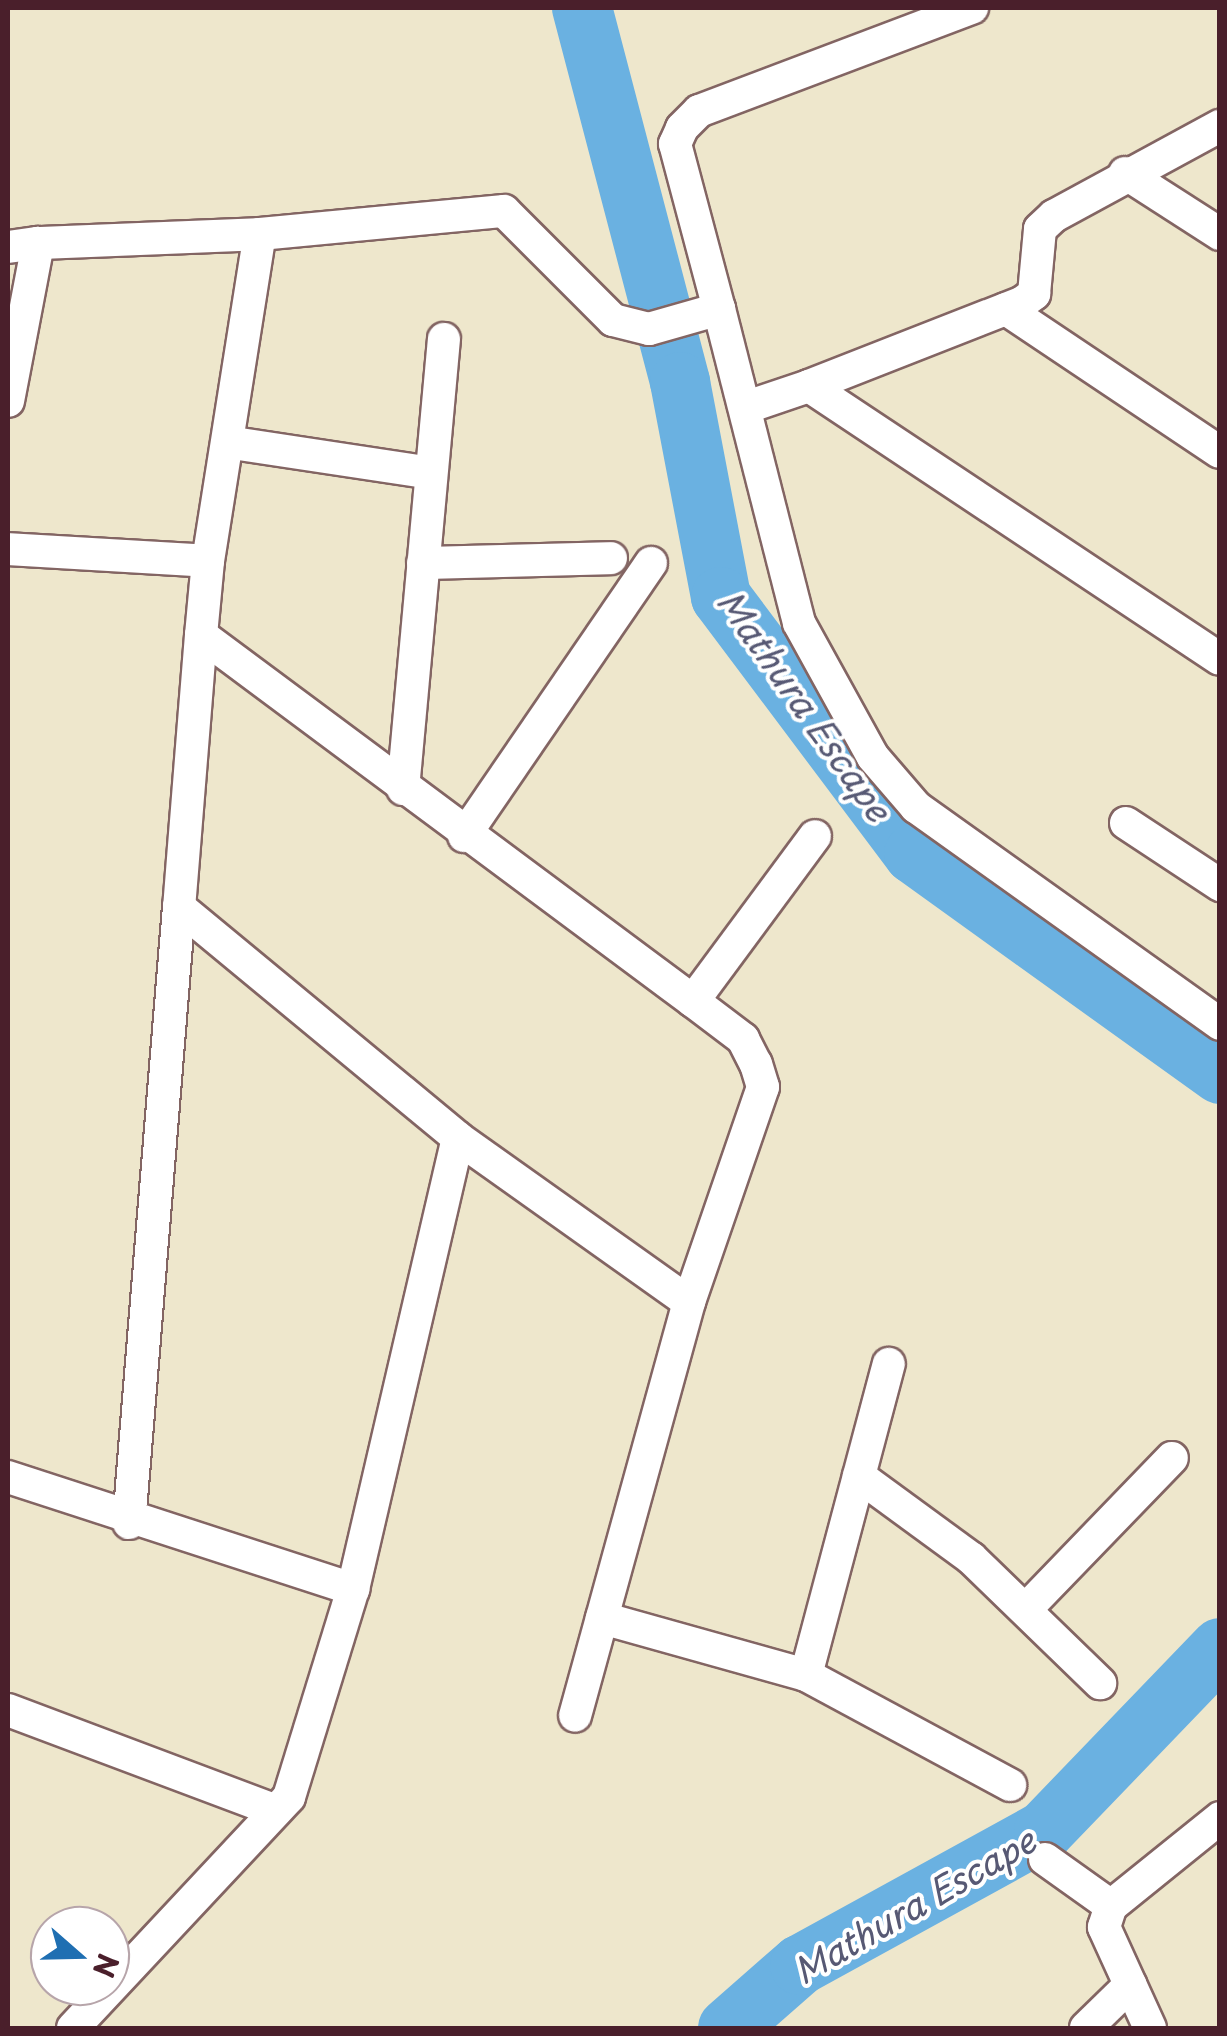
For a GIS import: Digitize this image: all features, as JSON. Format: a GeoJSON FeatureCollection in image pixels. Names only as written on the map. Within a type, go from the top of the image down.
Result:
{"type":"FeatureCollection","features":[{"type":"Feature","properties":{"kind":"street"},"geometry":{"type":"LineString","coordinates":[[972,8],[699,110],[682,128],[676,144],[708,312],[750,406],[799,623],[872,757],[916,807],[1220,1024]]}},
{"type":"Feature","properties":{"kind":"street"},"geometry":{"type":"LineString","coordinates":[[750,406],[1006,309],[1034,294],[1040,229],[1125,172],[1220,126]]}},
{"type":"Feature","properties":{"kind":"street"},"geometry":{"type":"LineString","coordinates":[[1125,172],[1220,234]]}},
{"type":"Feature","properties":{"kind":"street"},"geometry":{"type":"LineString","coordinates":[[8,401],[23,245],[260,234],[504,211],[613,320],[649,329],[708,312]]}},
{"type":"Feature","properties":{"kind":"street"},"geometry":{"type":"LineString","coordinates":[[128,1523],[208,561],[233,443],[260,234]]}},
{"type":"Feature","properties":{"kind":"street"},"geometry":{"type":"LineString","coordinates":[[1006,309],[1220,452]]}},
{"type":"Feature","properties":{"kind":"street"},"geometry":{"type":"LineString","coordinates":[[402,789],[444,339]]}},
{"type":"Feature","properties":{"kind":"street"},"geometry":{"type":"LineString","coordinates":[[809,386],[1220,658]]}},
{"type":"Feature","properties":{"kind":"street"},"geometry":{"type":"LineString","coordinates":[[233,443],[432,473]]}},
{"type":"Feature","properties":{"kind":"street"},"geometry":{"type":"LineString","coordinates":[[8,549],[208,561]]}},
{"type":"Feature","properties":{"kind":"street"},"geometry":{"type":"LineString","coordinates":[[424,563],[611,558]]}},
{"type":"Feature","properties":{"kind":"street"},"geometry":{"type":"LineString","coordinates":[[464,836],[652,563]]}},
{"type":"Feature","properties":{"kind":"street"},"geometry":{"type":"LineString","coordinates":[[201,635],[464,836],[743,1039],[763,1087],[688,1302],[574,1716]]}},
{"type":"Feature","properties":{"kind":"street"},"geometry":{"type":"LineString","coordinates":[[1126,823],[1220,885]]}},
{"type":"Feature","properties":{"kind":"street"},"geometry":{"type":"LineString","coordinates":[[693,1001],[815,836]]}},
{"type":"Feature","properties":{"kind":"street"},"geometry":{"type":"LineString","coordinates":[[179,907],[458,1138],[688,1302]]}},
{"type":"Feature","properties":{"kind":"street"},"geometry":{"type":"LineString","coordinates":[[73,2028],[276,1811],[318,1724],[458,1138]]}},
{"type":"Feature","properties":{"kind":"street"},"geometry":{"type":"LineString","coordinates":[[806,1675],[889,1364]]}},
{"type":"Feature","properties":{"kind":"street"},"geometry":{"type":"LineString","coordinates":[[1028,1608],[1172,1458]]}},
{"type":"Feature","properties":{"kind":"street"},"geometry":{"type":"LineString","coordinates":[[859,1476],[1028,1608],[1100,1683]]}},
{"type":"Feature","properties":{"kind":"street"},"geometry":{"type":"LineString","coordinates":[[8,1477],[128,1523],[353,1588]]}},
{"type":"Feature","properties":{"kind":"street"},"geometry":{"type":"LineString","coordinates":[[602,1618],[806,1675],[1010,1785]]}},
{"type":"Feature","properties":{"kind":"street"},"geometry":{"type":"LineString","coordinates":[[8,1710],[276,1811]]}},
{"type":"Feature","properties":{"kind":"street"},"geometry":{"type":"LineString","coordinates":[[1150,2028],[1104,1927],[1111,1906],[1220,1818]]}},
{"type":"Feature","properties":{"kind":"street"},"geometry":{"type":"LineString","coordinates":[[1045,1859],[1111,1906]]}},
{"type":"Feature","properties":{"kind":"street"},"geometry":{"type":"LineString","coordinates":[[1086,2028],[1130,1985]]}},
{"type":"Feature","properties":{"kind":"waterway","name":"Mathura Escape"},"geometry":{"type":"LineString","coordinates":[[582,8],[680,382],[721,597],[914,854],[1220,1074]]}},
{"type":"Feature","properties":{"kind":"waterway","name":"Mathura Escape"},"geometry":{"type":"LineString","coordinates":[[728,2028],[800,1965],[1044,1831],[1220,1648]]}}]}
